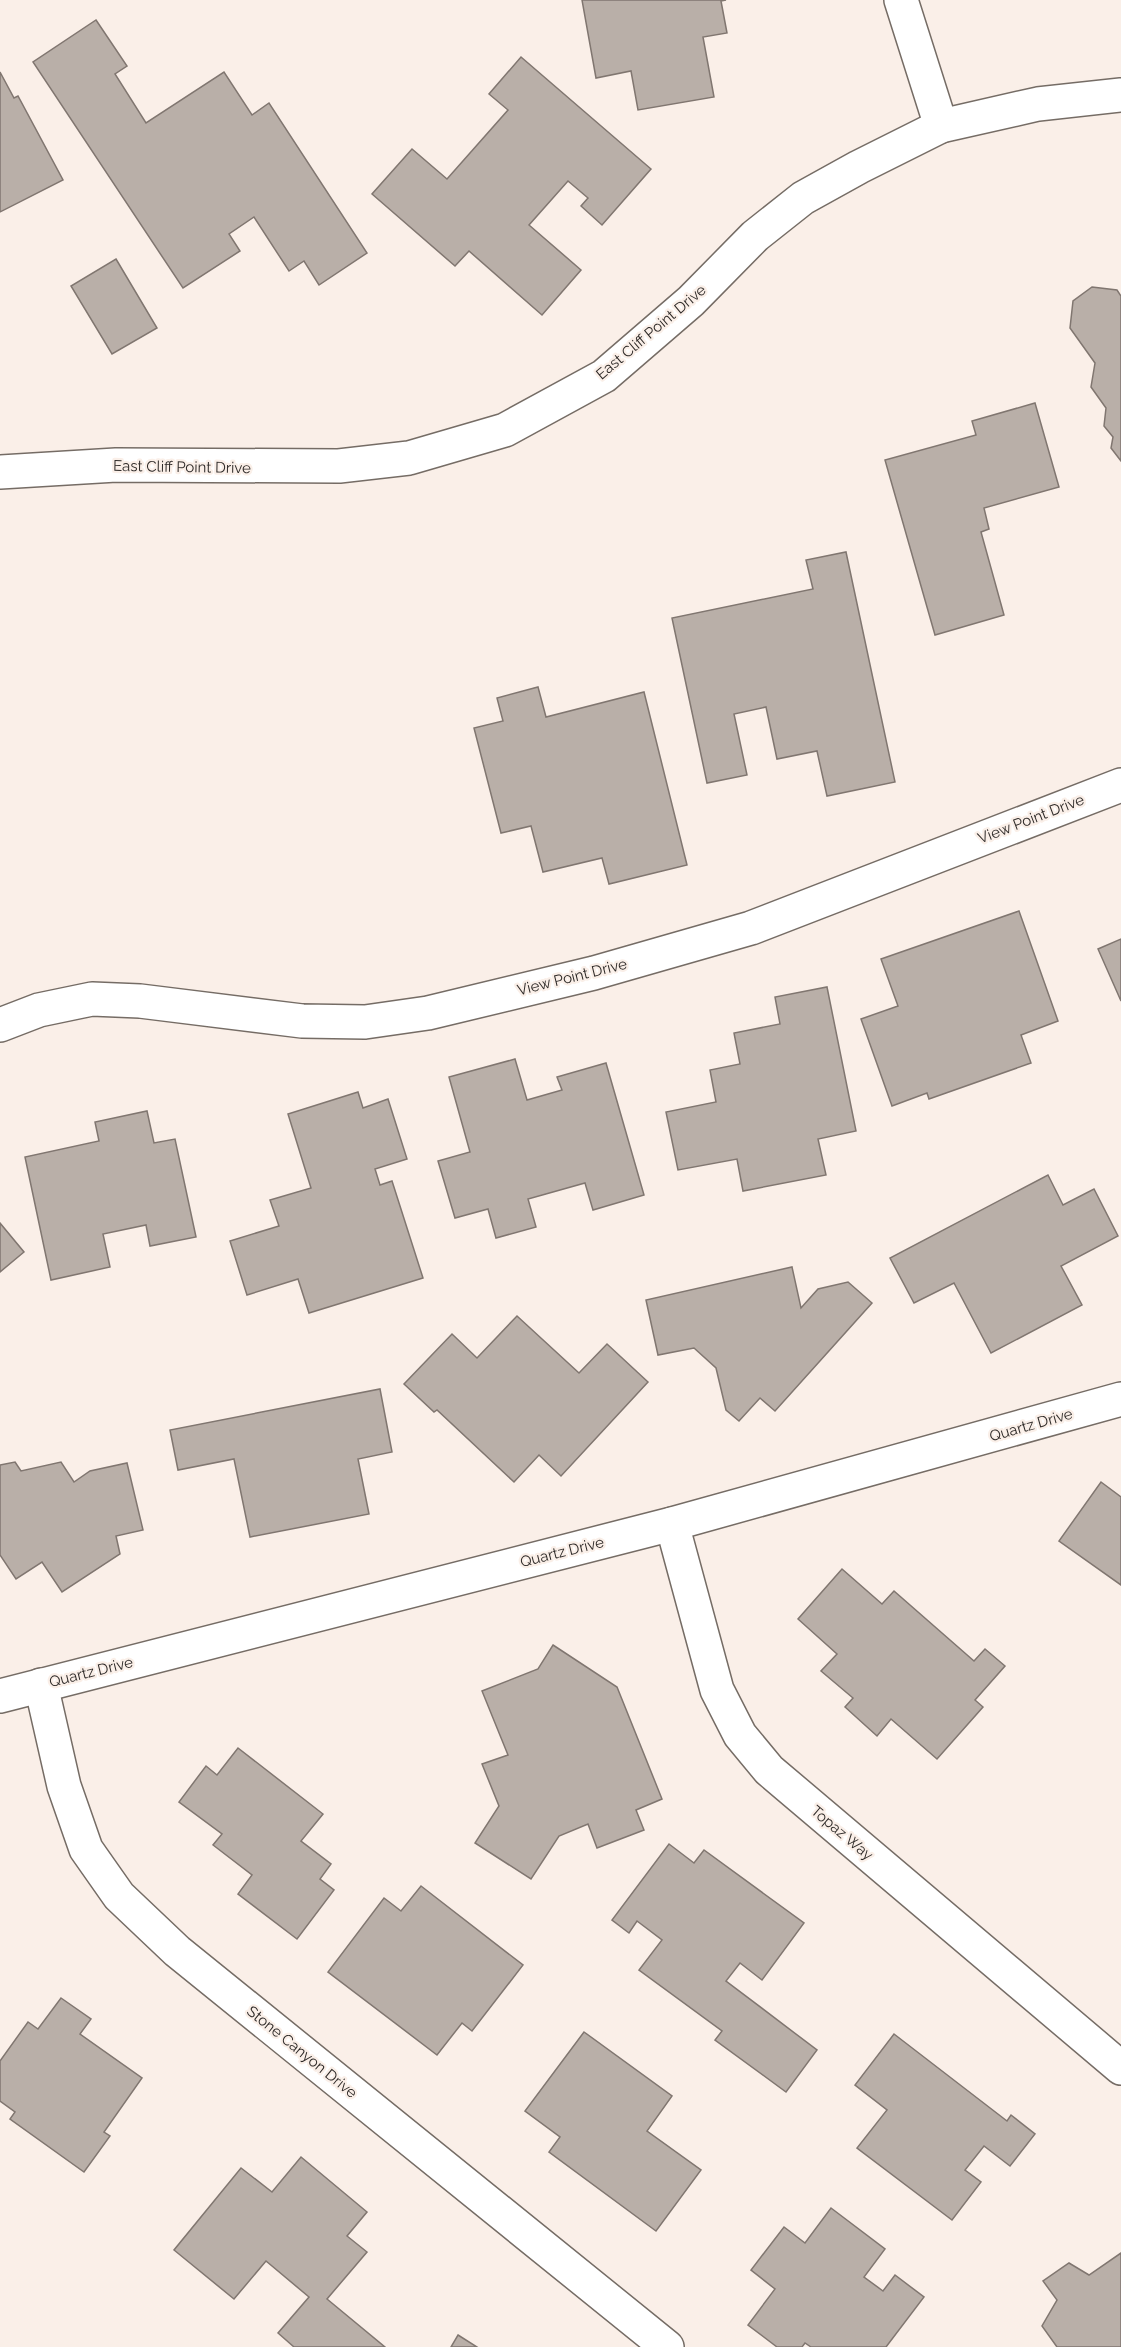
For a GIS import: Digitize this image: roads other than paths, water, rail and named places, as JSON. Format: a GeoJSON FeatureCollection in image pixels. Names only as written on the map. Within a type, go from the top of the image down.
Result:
{"type":"FeatureCollection","features":[{"type":"Feature","properties":{"kind":"street"},"geometry":{"type":"LineString","coordinates":[[901,0],[941,126]]}},
{"type":"Feature","properties":{"kind":"street","name":"East Cliff Point Drive"},"geometry":{"type":"LineString","coordinates":[[0,472],[116,465],[339,466],[409,458],[505,430],[604,376],[691,301],[755,236],[803,198],[941,126],[1038,104],[1121,95]]}},
{"type":"Feature","properties":{"kind":"street","name":"View Point Drive"},"geometry":{"type":"LineString","coordinates":[[0,1025],[39,1010],[92,999],[140,1001],[302,1021],[365,1022],[428,1013],[594,973],[751,928],[1121,785]]}},
{"type":"Feature","properties":{"kind":"street","name":"Quartz Drive"},"geometry":{"type":"LineString","coordinates":[[0,1696],[672,1524],[1121,1400]]}},
{"type":"Feature","properties":{"kind":"street","name":"Topaz Way"},"geometry":{"type":"LineString","coordinates":[[672,1524],[717,1690],[740,1735],[768,1770],[1121,2068]]}},
{"type":"Feature","properties":{"kind":"street","name":"Stone Canyon Drive"},"geometry":{"type":"LineString","coordinates":[[41,1684],[64,1786],[86,1850],[119,1896],[177,1951],[667,2347]]}}]}
